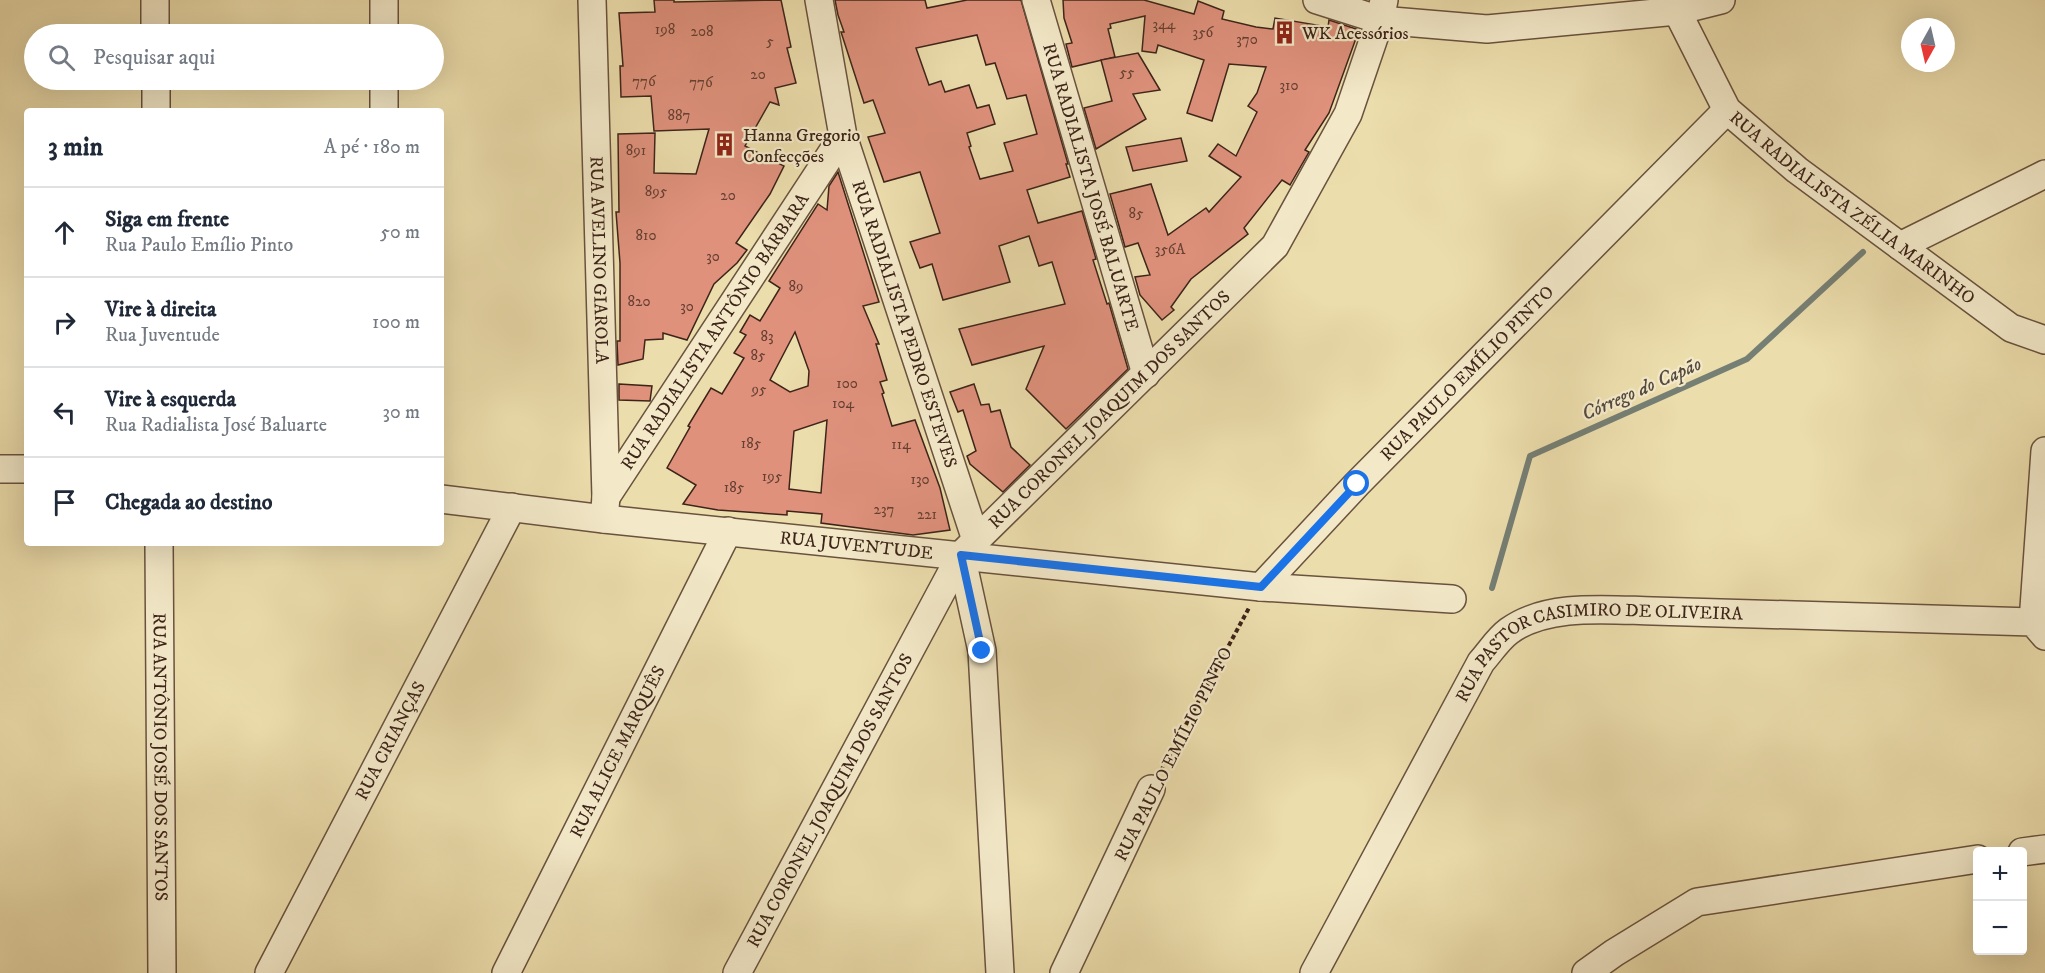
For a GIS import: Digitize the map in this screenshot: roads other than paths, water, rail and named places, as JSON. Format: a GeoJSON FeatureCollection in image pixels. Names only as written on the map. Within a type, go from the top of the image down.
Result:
{"type":"FeatureCollection","features":[{"type":"Feature","properties":{"kind":"street"},"geometry":{"type":"LineString","coordinates":[[155,0],[155,24]]}},
{"type":"Feature","properties":{"kind":"street"},"geometry":{"type":"LineString","coordinates":[[384,0],[384,24]]}},
{"type":"Feature","properties":{"kind":"street","name":"RUA AVELINO GIAROLA"},"geometry":{"type":"LineString","coordinates":[[592,0],[605,508]]}},
{"type":"Feature","properties":{"kind":"street","name":"RUA RADIALISTA PEDRO ESTEVES"},"geometry":{"type":"LineString","coordinates":[[819,0],[843,136],[969,548]]}},
{"type":"Feature","properties":{"kind":"street","name":"RUA RADIALISTA JOSÉ BALUARTE"},"geometry":{"type":"LineString","coordinates":[[1036,0],[1146,374]]}},
{"type":"Feature","properties":{"kind":"street"},"geometry":{"type":"LineString","coordinates":[[1317,0],[1487,29],[1677,11],[1721,0]]}},
{"type":"Feature","properties":{"kind":"street","name":"RUA CORONEL JOAQUIM DOS SANTOS"},"geometry":{"type":"LineString","coordinates":[[737,973],[969,548],[1275,246],[1348,114],[1382,10]]}},
{"type":"Feature","properties":{"kind":"street","name":"RUA RADIALISTA ZÉLIA MARINHO"},"geometry":{"type":"LineString","coordinates":[[1677,11],[1727,110],[1797,170],[2011,328],[2045,340]]}},
{"type":"Feature","properties":{"kind":"street"},"geometry":{"type":"LineString","coordinates":[[156,90],[156,108]]}},
{"type":"Feature","properties":{"kind":"street"},"geometry":{"type":"LineString","coordinates":[[384,90],[384,108]]}},
{"type":"Feature","properties":{"kind":"street","name":"RUA PAULO EMÍLIO PINTO"},"geometry":{"type":"LineString","coordinates":[[1261,587],[1357,484],[1727,110]]}},
{"type":"Feature","properties":{"kind":"street","name":"RUA RADIALISTA ANTÔNIO BÁRBARA"},"geometry":{"type":"LineString","coordinates":[[605,508],[843,136]]}},
{"type":"Feature","properties":{"kind":"street"},"geometry":{"type":"LineString","coordinates":[[1900,246],[2045,174]]}},
{"type":"Feature","properties":{"kind":"street"},"geometry":{"type":"LineString","coordinates":[[2039,629],[2045,452]]}},
{"type":"Feature","properties":{"kind":"street"},"geometry":{"type":"LineString","coordinates":[[0,469],[24,469]]}},
{"type":"Feature","properties":{"kind":"street","name":"RUA JUVENTUDE"},"geometry":{"type":"LineString","coordinates":[[444,499],[512,507],[605,508],[728,531],[969,548],[1261,587],[1452,599]]}},
{"type":"Feature","properties":{"kind":"street","name":"RUA CRIANÇAS"},"geometry":{"type":"LineString","coordinates":[[269,973],[512,507]]}},
{"type":"Feature","properties":{"kind":"street","name":"RUA ALICE MARQUÊS"},"geometry":{"type":"LineString","coordinates":[[506,973],[728,531]]}},
{"type":"Feature","properties":{"kind":"street","name":"RUA ANTÔNIO JOSÉ DOS SANTOS"},"geometry":{"type":"LineString","coordinates":[[159,546],[162,973]]}},
{"type":"Feature","properties":{"kind":"street"},"geometry":{"type":"LineString","coordinates":[[969,548],[982,651],[1000,973]]}},
{"type":"Feature","properties":{"kind":"street","name":"RUA PASTOR CASIMIRO DE OLIVEIRA"},"geometry":{"type":"LineString","coordinates":[[1314,973],[1481,662],[1508,632],[1528,620],[1555,612],[1608,610],[2039,629]]}},
{"type":"Feature","properties":{"kind":"street","name":"RUA PAULO EMÍLIO PINTO"},"geometry":{"type":"LineString","coordinates":[[1064,973],[1151,789]]}},
{"type":"Feature","properties":{"kind":"street"},"geometry":{"type":"LineString","coordinates":[[2027,851],[2045,849]]}},
{"type":"Feature","properties":{"kind":"street"},"geometry":{"type":"LineString","coordinates":[[1586,973],[1697,902],[1973,860]]}},
{"type":"Feature","properties":{"kind":"waterway","name":"Córrego do Capão"},"geometry":{"type":"LineString","coordinates":[[1492,588],[1530,456],[1747,359],[1863,252]]}},
{"type":"Feature","properties":{"kind":"place","name":"WK Acessórios"},"geometry":{"type":"Point","coordinates":[1284,33]}},
{"type":"Feature","properties":{"kind":"place","name":"Hanna Gregorio Confecções"},"geometry":{"type":"Point","coordinates":[725,145]}}]}
